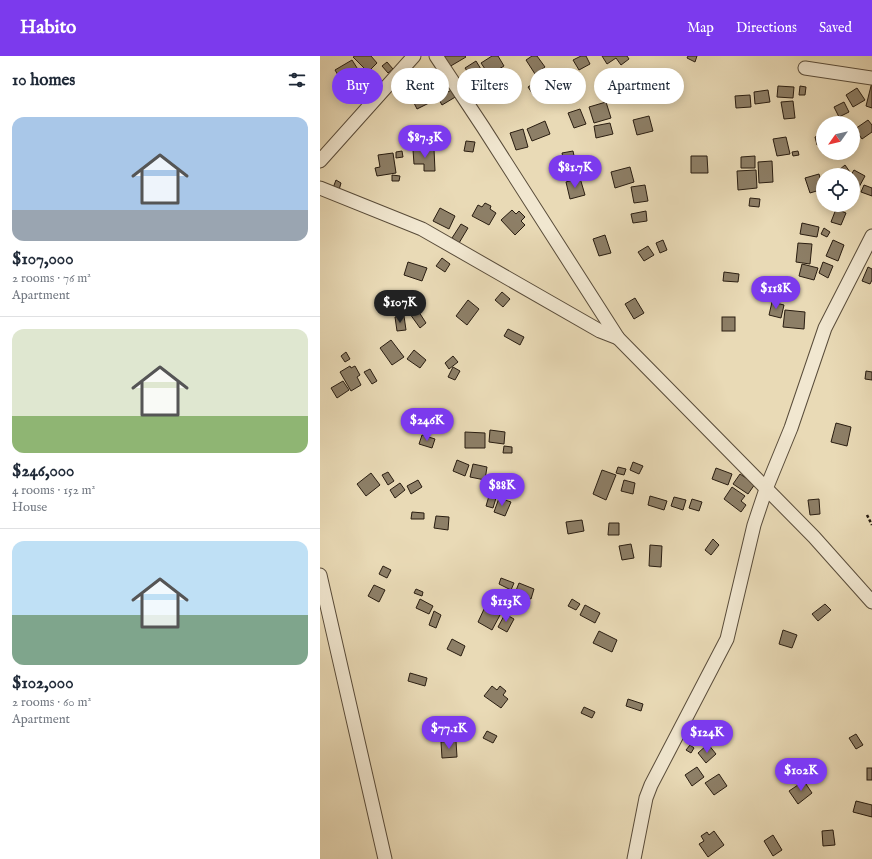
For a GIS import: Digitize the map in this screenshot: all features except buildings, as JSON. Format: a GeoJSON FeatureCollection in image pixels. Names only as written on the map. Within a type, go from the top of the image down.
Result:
{"type":"FeatureCollection","features":[{"type":"Feature","properties":{"kind":"street"},"geometry":{"type":"LineString","coordinates":[[320,161],[414,56]]}},
{"type":"Feature","properties":{"kind":"street"},"geometry":{"type":"LineString","coordinates":[[436,56],[484,127],[618,338],[814,537],[872,602]]}},
{"type":"Feature","properties":{"kind":"street"},"geometry":{"type":"LineString","coordinates":[[805,68],[872,78]]}},
{"type":"Feature","properties":{"kind":"street"},"geometry":{"type":"LineString","coordinates":[[320,188],[422,229],[600,331],[618,338]]}},
{"type":"Feature","properties":{"kind":"street"},"geometry":{"type":"LineString","coordinates":[[634,859],[646,798],[651,785],[727,639],[754,525],[766,489],[791,428],[825,328],[872,236]]}},
{"type":"Feature","properties":{"kind":"street"},"geometry":{"type":"LineString","coordinates":[[320,575],[385,859]]}},
{"type":"Feature","properties":{"kind":"path"},"geometry":{"type":"LineString","coordinates":[[867,515],[872,525]]}}]}
